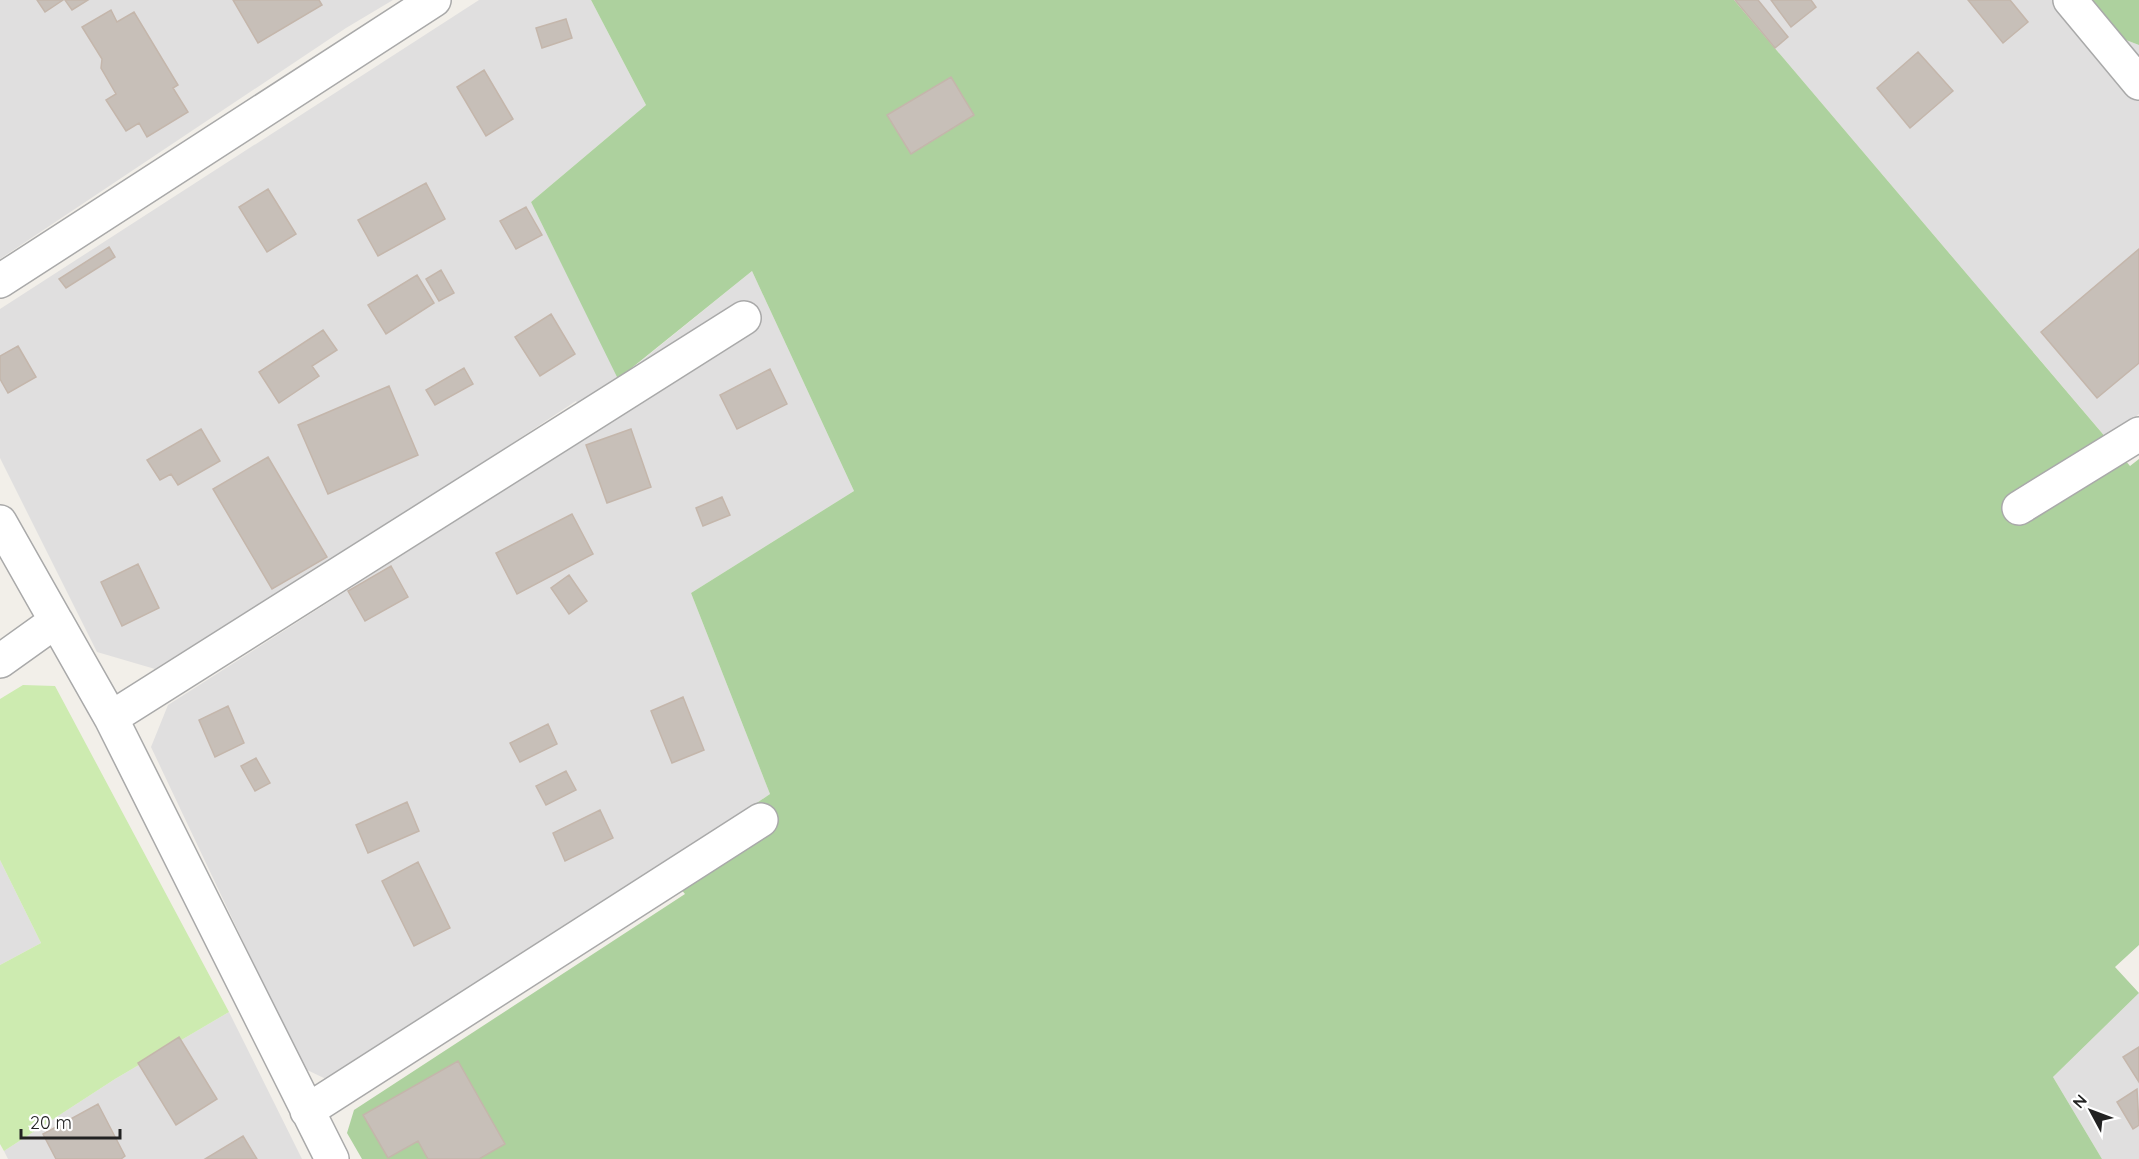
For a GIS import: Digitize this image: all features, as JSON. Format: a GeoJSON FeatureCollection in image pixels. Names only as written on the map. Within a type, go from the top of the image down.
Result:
{"type":"FeatureCollection","features":[{"type":"Feature","properties":{"kind":"street"},"geometry":{"type":"LineString","coordinates":[[0,281],[434,0]]}},
{"type":"Feature","properties":{"kind":"street"},"geometry":{"type":"LineString","coordinates":[[2070,0],[2139,83]]}},
{"type":"Feature","properties":{"kind":"street"},"geometry":{"type":"LineString","coordinates":[[111,718],[744,318]]}},
{"type":"Feature","properties":{"kind":"street"},"geometry":{"type":"LineString","coordinates":[[2019,508],[2139,434]]}},
{"type":"Feature","properties":{"kind":"street"},"geometry":{"type":"LineString","coordinates":[[0,522],[111,718],[332,1159]]}},
{"type":"Feature","properties":{"kind":"street"},"geometry":{"type":"LineString","coordinates":[[0,661],[56,621]]}},
{"type":"Feature","properties":{"kind":"street"},"geometry":{"type":"LineString","coordinates":[[307,1111],[761,820]]}},
{"type":"Feature","properties":{"kind":"shaded area"},"geometry":{"type":"Polygon","coordinates":[[[0,0],[393,0],[346,28],[0,259],[0,0]]]}},
{"type":"Feature","properties":{"kind":"shaded area"},"geometry":{"type":"Polygon","coordinates":[[[479,0],[591,0],[646,105],[531,202],[619,379],[752,271],[854,491],[691,593],[770,794],[662,867],[328,1080],[303,1068],[151,747],[168,705],[596,431],[576,401],[411,510],[155,669],[97,652],[0,458],[0,309],[479,0]]]}},
{"type":"Feature","properties":{"kind":"shaded area"},"geometry":{"type":"Polygon","coordinates":[[[1734,0],[2089,0],[2118,37],[2139,45],[2139,414],[2108,440],[1734,0]]]}},
{"type":"Feature","properties":{"kind":"shaded area"},"geometry":{"type":"Polygon","coordinates":[[[0,860],[41,943],[0,965],[0,860]]]}},
{"type":"Feature","properties":{"kind":"shaded area"},"geometry":{"type":"Polygon","coordinates":[[[2139,993],[2139,1159],[2102,1159],[2053,1077],[2139,993]]]}},
{"type":"Feature","properties":{"kind":"shaded area"},"geometry":{"type":"Polygon","coordinates":[[[229,1012],[302,1159],[8,1159],[4,1151],[115,1079],[229,1012]]]}},
{"type":"Feature","properties":{"kind":"green space"},"geometry":{"type":"Polygon","coordinates":[[[591,0],[1734,0],[2130,466],[2139,459],[2139,945],[2115,967],[2139,993],[2053,1077],[2102,1159],[362,1159],[347,1133],[354,1110],[685,894],[662,867],[770,794],[691,593],[854,491],[752,271],[618,379],[531,202],[646,105],[591,0]]]}},
{"type":"Feature","properties":{"kind":"green space"},"geometry":{"type":"Polygon","coordinates":[[[2089,0],[2139,0],[2139,45],[2118,37],[2089,0]]]}},
{"type":"Feature","properties":{"kind":"green space"},"geometry":{"type":"Polygon","coordinates":[[[23,685],[55,686],[229,1012],[115,1079],[4,1151],[0,1144],[0,965],[41,943],[0,860],[0,699],[23,685]]]}},
{"type":"Feature","properties":{"kind":"building"},"geometry":{"type":"Polygon","coordinates":[[[37,0],[63,0],[45,12],[37,0]]]}},
{"type":"Feature","properties":{"kind":"building"},"geometry":{"type":"Polygon","coordinates":[[[65,0],[88,0],[72,10],[65,0]]]}},
{"type":"Feature","properties":{"kind":"building"},"geometry":{"type":"Polygon","coordinates":[[[233,0],[319,0],[322,5],[258,43],[233,0]]]}},
{"type":"Feature","properties":{"kind":"building"},"geometry":{"type":"Polygon","coordinates":[[[1735,0],[1758,0],[1788,37],[1775,48],[1735,0]]]}},
{"type":"Feature","properties":{"kind":"building"},"geometry":{"type":"Polygon","coordinates":[[[1771,0],[1811,0],[1816,7],[1791,27],[1771,0]]]}},
{"type":"Feature","properties":{"kind":"building"},"geometry":{"type":"Polygon","coordinates":[[[1968,0],[2010,0],[2028,22],[2003,43],[1968,0]]]}},
{"type":"Feature","properties":{"kind":"building"},"geometry":{"type":"Polygon","coordinates":[[[111,10],[117,22],[134,12],[178,85],[173,88],[188,112],[147,137],[139,123],[126,131],[106,100],[116,94],[101,68],[102,59],[82,27],[111,10]]]}},
{"type":"Feature","properties":{"kind":"building"},"geometry":{"type":"Polygon","coordinates":[[[566,19],[572,38],[542,48],[536,28],[566,19]]]}},
{"type":"Feature","properties":{"kind":"building"},"geometry":{"type":"Polygon","coordinates":[[[1918,52],[1953,91],[1910,128],[1877,88],[1918,52]]]}},
{"type":"Feature","properties":{"kind":"building"},"geometry":{"type":"Polygon","coordinates":[[[484,70],[513,119],[486,136],[457,87],[484,70]]]}},
{"type":"Feature","properties":{"kind":"building"},"geometry":{"type":"Polygon","coordinates":[[[951,77],[974,115],[911,154],[887,115],[951,77]]]}},
{"type":"Feature","properties":{"kind":"building"},"geometry":{"type":"Polygon","coordinates":[[[426,183],[445,219],[378,256],[358,220],[426,183]]]}},
{"type":"Feature","properties":{"kind":"building"},"geometry":{"type":"Polygon","coordinates":[[[268,189],[296,234],[267,252],[239,207],[268,189]]]}},
{"type":"Feature","properties":{"kind":"building"},"geometry":{"type":"Polygon","coordinates":[[[526,207],[542,235],[516,249],[500,221],[526,207]]]}},
{"type":"Feature","properties":{"kind":"building"},"geometry":{"type":"Polygon","coordinates":[[[109,247],[115,257],[66,288],[59,279],[109,247]]]}},
{"type":"Feature","properties":{"kind":"building"},"geometry":{"type":"Polygon","coordinates":[[[2139,249],[2139,363],[2097,398],[2041,332],[2139,249]]]}},
{"type":"Feature","properties":{"kind":"building"},"geometry":{"type":"Polygon","coordinates":[[[441,270],[454,293],[439,301],[426,279],[441,270]]]}},
{"type":"Feature","properties":{"kind":"building"},"geometry":{"type":"Polygon","coordinates":[[[417,275],[434,303],[386,334],[368,305],[417,275]]]}},
{"type":"Feature","properties":{"kind":"building"},"geometry":{"type":"Polygon","coordinates":[[[551,314],[575,354],[540,376],[515,337],[551,314]]]}},
{"type":"Feature","properties":{"kind":"building"},"geometry":{"type":"Polygon","coordinates":[[[323,330],[337,350],[312,366],[319,376],[279,403],[259,372],[323,330]]]}},
{"type":"Feature","properties":{"kind":"building"},"geometry":{"type":"Polygon","coordinates":[[[18,346],[36,377],[8,393],[0,379],[0,356],[18,346]]]}},
{"type":"Feature","properties":{"kind":"building"},"geometry":{"type":"Polygon","coordinates":[[[464,368],[473,384],[435,405],[426,390],[464,368]]]}},
{"type":"Feature","properties":{"kind":"building"},"geometry":{"type":"Polygon","coordinates":[[[770,369],[787,404],[737,429],[720,395],[770,369]]]}},
{"type":"Feature","properties":{"kind":"building"},"geometry":{"type":"Polygon","coordinates":[[[389,386],[418,455],[328,494],[298,425],[389,386]]]}},
{"type":"Feature","properties":{"kind":"building"},"geometry":{"type":"Polygon","coordinates":[[[201,429],[220,461],[178,485],[171,474],[160,480],[147,460],[201,429]]]}},
{"type":"Feature","properties":{"kind":"building"},"geometry":{"type":"Polygon","coordinates":[[[631,429],[651,487],[607,503],[586,445],[631,429]]]}},
{"type":"Feature","properties":{"kind":"building"},"geometry":{"type":"Polygon","coordinates":[[[268,457],[327,557],[272,589],[213,489],[268,457]]]}},
{"type":"Feature","properties":{"kind":"building"},"geometry":{"type":"Polygon","coordinates":[[[722,497],[730,515],[703,526],[696,508],[722,497]]]}},
{"type":"Feature","properties":{"kind":"building"},"geometry":{"type":"Polygon","coordinates":[[[572,514],[593,554],[517,594],[496,553],[572,514]]]}},
{"type":"Feature","properties":{"kind":"building"},"geometry":{"type":"Polygon","coordinates":[[[138,564],[159,608],[122,626],[101,582],[138,564]]]}},
{"type":"Feature","properties":{"kind":"building"},"geometry":{"type":"Polygon","coordinates":[[[391,566],[408,597],[365,621],[348,591],[391,566]]]}},
{"type":"Feature","properties":{"kind":"building"},"geometry":{"type":"Polygon","coordinates":[[[569,575],[587,601],[569,614],[551,588],[569,575]]]}},
{"type":"Feature","properties":{"kind":"building"},"geometry":{"type":"Polygon","coordinates":[[[683,697],[704,750],[672,763],[651,711],[683,697]]]}},
{"type":"Feature","properties":{"kind":"building"},"geometry":{"type":"Polygon","coordinates":[[[228,706],[244,743],[215,757],[199,720],[228,706]]]}},
{"type":"Feature","properties":{"kind":"building"},"geometry":{"type":"Polygon","coordinates":[[[548,724],[557,744],[520,762],[510,743],[548,724]]]}},
{"type":"Feature","properties":{"kind":"building"},"geometry":{"type":"Polygon","coordinates":[[[256,758],[270,783],[255,791],[241,766],[256,758]]]}},
{"type":"Feature","properties":{"kind":"building"},"geometry":{"type":"Polygon","coordinates":[[[566,771],[576,790],[546,805],[536,786],[566,771]]]}},
{"type":"Feature","properties":{"kind":"building"},"geometry":{"type":"Polygon","coordinates":[[[407,802],[419,831],[368,853],[356,825],[407,802]]]}},
{"type":"Feature","properties":{"kind":"building"},"geometry":{"type":"Polygon","coordinates":[[[600,810],[613,838],[565,861],[553,833],[600,810]]]}},
{"type":"Feature","properties":{"kind":"building"},"geometry":{"type":"Polygon","coordinates":[[[418,862],[450,928],[414,946],[382,881],[418,862]]]}},
{"type":"Feature","properties":{"kind":"building"},"geometry":{"type":"Polygon","coordinates":[[[179,1037],[217,1099],[176,1125],[138,1063],[179,1037]]]}},
{"type":"Feature","properties":{"kind":"building"},"geometry":{"type":"Polygon","coordinates":[[[2139,1047],[2139,1082],[2123,1057],[2139,1047]]]}},
{"type":"Feature","properties":{"kind":"building"},"geometry":{"type":"Polygon","coordinates":[[[458,1061],[505,1144],[479,1159],[428,1159],[418,1141],[388,1158],[363,1115],[458,1061]]]}},
{"type":"Feature","properties":{"kind":"building"},"geometry":{"type":"Polygon","coordinates":[[[2137,1089],[2139,1125],[2133,1129],[2117,1102],[2137,1089]]]}},
{"type":"Feature","properties":{"kind":"building"},"geometry":{"type":"Polygon","coordinates":[[[98,1104],[125,1156],[121,1159],[56,1159],[43,1134],[98,1104]]]}},
{"type":"Feature","properties":{"kind":"building"},"geometry":{"type":"Polygon","coordinates":[[[243,1136],[257,1159],[205,1159],[243,1136]]]}}]}
